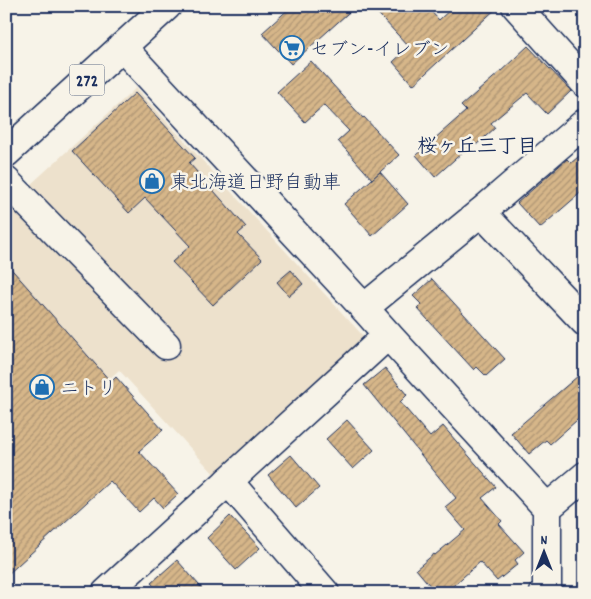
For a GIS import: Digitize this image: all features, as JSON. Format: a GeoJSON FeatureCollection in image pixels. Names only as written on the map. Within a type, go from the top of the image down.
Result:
{"type":"FeatureCollection","features":[{"type":"Feature","properties":{"kind":"main road","name":"272"},"geometry":{"type":"LineString","coordinates":[[6,154],[167,6]]}},
{"type":"Feature","properties":{"kind":"main road"},"geometry":{"type":"LineString","coordinates":[[524,9],[585,83]]}},
{"type":"Feature","properties":{"kind":"main road"},"geometry":{"type":"LineString","coordinates":[[122,47],[546,508],[547,590],[544,593]]}},
{"type":"Feature","properties":{"kind":"main road"},"geometry":{"type":"LineString","coordinates":[[364,308],[585,123]]}},
{"type":"Feature","properties":{"kind":"main road"},"geometry":{"type":"LineString","coordinates":[[6,181],[166,345]]}},
{"type":"Feature","properties":{"kind":"main road"},"geometry":{"type":"LineString","coordinates":[[481,212],[585,322]]}},
{"type":"Feature","properties":{"kind":"main road"},"geometry":{"type":"LineString","coordinates":[[110,591],[388,335]]}},
{"type":"Feature","properties":{"kind":"main road"},"geometry":{"type":"LineString","coordinates":[[546,508],[585,476]]}},
{"type":"Feature","properties":{"kind":"main road"},"geometry":{"type":"LineString","coordinates":[[228,481],[325,593]]}},
{"type":"Feature","properties":{"kind":"shaded area"},"geometry":{"type":"Polygon","coordinates":[[[136,88],[365,338],[215,475],[119,370],[75,410],[6,510],[6,207],[136,88]]]}},
{"type":"Feature","properties":{"kind":"building","name":"セブン-イレブン"},"geometry":{"type":"Polygon","coordinates":[[[292,6],[356,6],[291,64],[262,33],[292,6]]]}},
{"type":"Feature","properties":{"kind":"building"},"geometry":{"type":"Polygon","coordinates":[[[371,6],[426,6],[439,20],[454,6],[499,6],[413,85],[393,62],[409,47],[371,6]]]}},
{"type":"Feature","properties":{"kind":"building"},"geometry":{"type":"Polygon","coordinates":[[[528,46],[571,91],[547,114],[527,93],[491,123],[495,128],[476,145],[474,142],[435,177],[416,155],[466,111],[461,106],[528,46]]]}},
{"type":"Feature","properties":{"kind":"building"},"geometry":{"type":"Polygon","coordinates":[[[311,61],[399,155],[372,179],[338,141],[349,131],[324,105],[305,122],[277,92],[311,61]]]}},
{"type":"Feature","properties":{"kind":"building","name":"東北海道日野自動車"},"geometry":{"type":"Polygon","coordinates":[[[135,93],[195,158],[189,163],[246,227],[238,234],[262,259],[213,305],[172,262],[190,246],[145,198],[129,213],[72,151],[135,93]]]}},
{"type":"Feature","properties":{"kind":"building"},"geometry":{"type":"Polygon","coordinates":[[[585,151],[585,189],[540,228],[517,203],[567,159],[571,163],[585,151]]]}},
{"type":"Feature","properties":{"kind":"building"},"geometry":{"type":"Polygon","coordinates":[[[380,172],[408,204],[372,236],[344,204],[380,172]]]}},
{"type":"Feature","properties":{"kind":"building"},"geometry":{"type":"Polygon","coordinates":[[[6,263],[111,382],[116,377],[163,430],[139,451],[178,494],[163,508],[154,498],[139,512],[110,481],[6,576],[6,263]]]}},
{"type":"Feature","properties":{"kind":"building"},"geometry":{"type":"Polygon","coordinates":[[[291,270],[303,284],[289,296],[277,282],[291,270]]]}},
{"type":"Feature","properties":{"kind":"building"},"geometry":{"type":"Polygon","coordinates":[[[432,279],[505,359],[486,376],[477,367],[474,370],[417,308],[421,304],[413,296],[432,279]]]}},
{"type":"Feature","properties":{"kind":"building"},"geometry":{"type":"Polygon","coordinates":[[[385,368],[407,395],[400,402],[430,437],[443,426],[496,487],[482,498],[502,521],[499,524],[524,552],[515,560],[518,564],[497,581],[480,562],[445,593],[436,593],[416,569],[465,530],[445,507],[456,498],[364,385],[385,368]]]}},
{"type":"Feature","properties":{"kind":"building"},"geometry":{"type":"Polygon","coordinates":[[[585,370],[585,413],[550,444],[546,440],[529,454],[511,433],[585,370]]]}},
{"type":"Feature","properties":{"kind":"building"},"geometry":{"type":"Polygon","coordinates":[[[347,420],[374,450],[353,469],[326,439],[347,420]]]}},
{"type":"Feature","properties":{"kind":"building"},"geometry":{"type":"Polygon","coordinates":[[[291,455],[319,488],[296,508],[268,475],[291,455]]]}},
{"type":"Feature","properties":{"kind":"building"},"geometry":{"type":"Polygon","coordinates":[[[230,516],[260,548],[236,570],[207,538],[230,516]]]}},
{"type":"Feature","properties":{"kind":"building"},"geometry":{"type":"Polygon","coordinates":[[[177,560],[206,593],[160,593],[151,583],[177,560]]]}},
{"type":"Feature","properties":{"kind":"place","name":"セブン-イレブン"},"geometry":{"type":"Point","coordinates":[292,48]}},
{"type":"Feature","properties":{"kind":"place","name":"東北海道日野自動車"},"geometry":{"type":"Point","coordinates":[152,181]}},
{"type":"Feature","properties":{"kind":"place","name":"ニトリ"},"geometry":{"type":"Point","coordinates":[42,387]}},
{"type":"Feature","properties":{"kind":"district","name":"桜ヶ丘三丁目"},"geometry":{"type":"Point","coordinates":[477,145]}}]}
